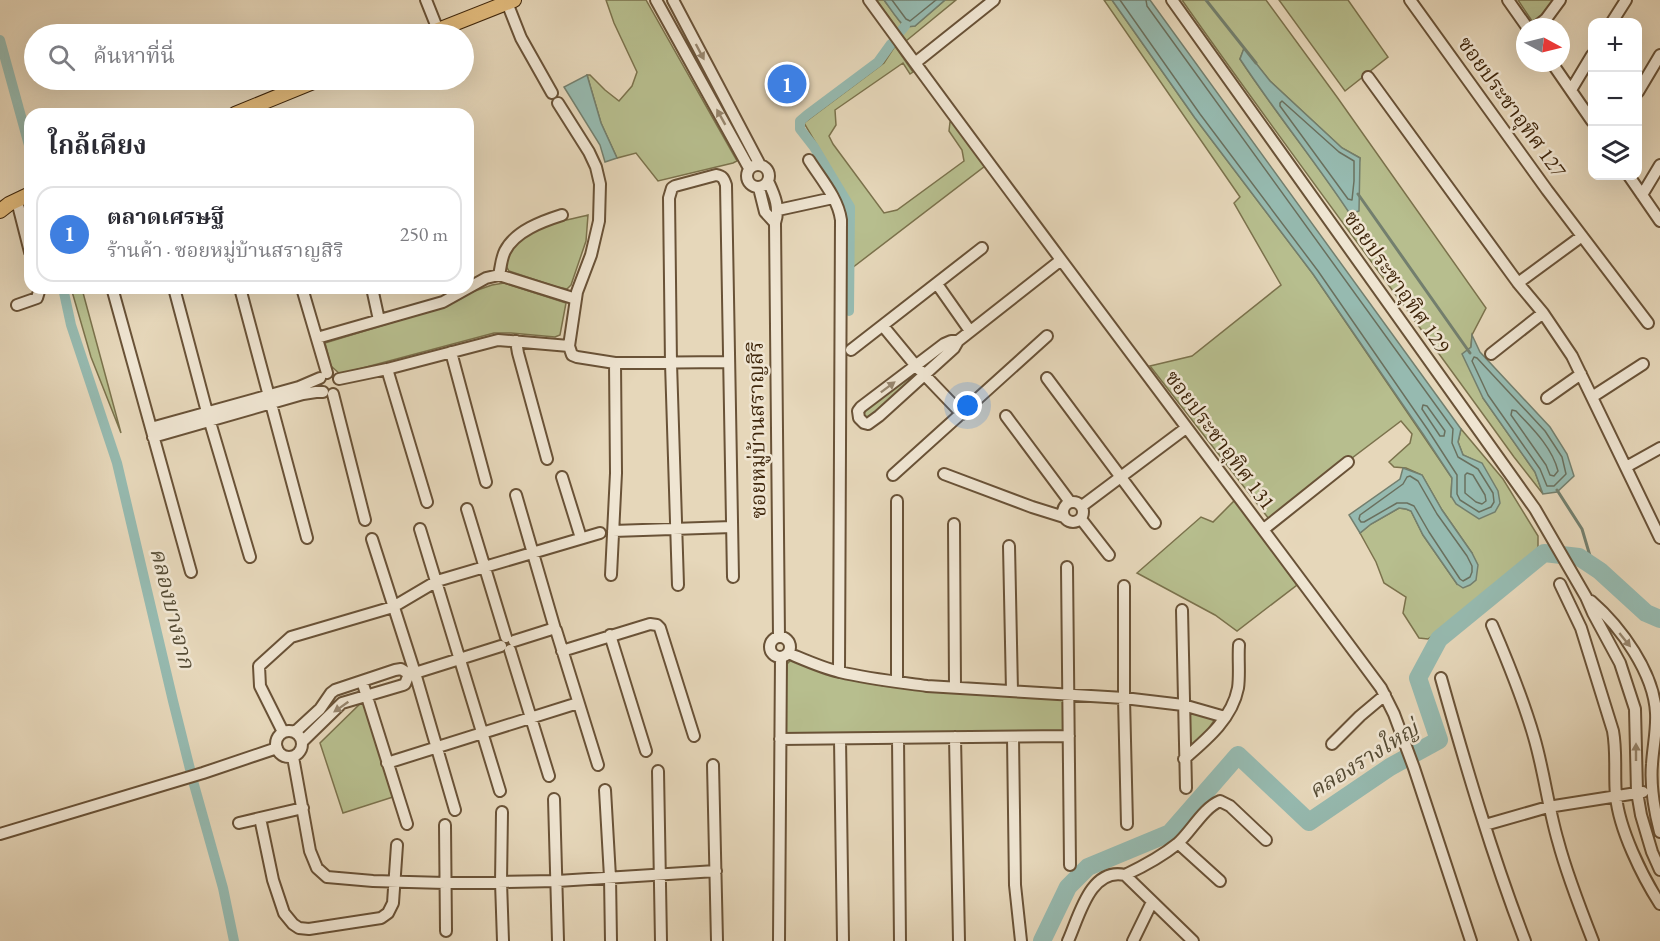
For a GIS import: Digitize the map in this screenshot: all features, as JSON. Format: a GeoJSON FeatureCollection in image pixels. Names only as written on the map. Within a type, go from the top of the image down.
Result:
{"type":"FeatureCollection","features":[{"type":"Feature","properties":{"kind":"main road"},"geometry":{"type":"LineString","coordinates":[[453,24],[509,1]]}},
{"type":"Feature","properties":{"kind":"main road"},"geometry":{"type":"LineString","coordinates":[[250,108],[294,90]]}},
{"type":"Feature","properties":{"kind":"main road"},"geometry":{"type":"LineString","coordinates":[[0,211],[24,197]]}},
{"type":"Feature","properties":{"kind":"street"},"geometry":{"type":"LineString","coordinates":[[426,0],[431,24]]}},
{"type":"Feature","properties":{"kind":"street","name":"ซอยหมู่บ้านสราญสิริ"},"geometry":{"type":"LineString","coordinates":[[656,0],[754,166]]}},
{"type":"Feature","properties":{"kind":"street","name":"ซอยหมู่บ้านสราญสิริ"},"geometry":{"type":"LineString","coordinates":[[673,0],[754,166]]}},
{"type":"Feature","properties":{"kind":"street","name":"ซอยประชาอุทิศ 131"},"geometry":{"type":"LineString","coordinates":[[868,0],[1186,429],[1264,529],[1385,695],[1414,768],[1471,941]]}},
{"type":"Feature","properties":{"kind":"street"},"geometry":{"type":"LineString","coordinates":[[915,63],[994,0]]}},
{"type":"Feature","properties":{"kind":"street","name":"ซอยประชาอุทิศ 129"},"geometry":{"type":"LineString","coordinates":[[1172,0],[1535,509],[1584,594],[1620,663],[1635,712],[1637,792],[1645,830],[1660,870]]}},
{"type":"Feature","properties":{"kind":"street","name":"ซอยประชาอุทิศ 127"},"geometry":{"type":"LineString","coordinates":[[1410,0],[1547,190],[1648,323]]}},
{"type":"Feature","properties":{"kind":"street"},"geometry":{"type":"LineString","coordinates":[[1508,0],[1521,18]]}},
{"type":"Feature","properties":{"kind":"street"},"geometry":{"type":"LineString","coordinates":[[1547,18],[1560,0]]}},
{"type":"Feature","properties":{"kind":"street"},"geometry":{"type":"LineString","coordinates":[[1615,18],[1626,0]]}},
{"type":"Feature","properties":{"kind":"street"},"geometry":{"type":"LineString","coordinates":[[509,1],[521,38],[552,93]]}},
{"type":"Feature","properties":{"kind":"street"},"geometry":{"type":"LineString","coordinates":[[1642,85],[1660,55]]}},
{"type":"Feature","properties":{"kind":"street"},"geometry":{"type":"LineString","coordinates":[[1572,90],[1588,63]]}},
{"type":"Feature","properties":{"kind":"street"},"geometry":{"type":"LineString","coordinates":[[1559,72],[1588,114]]}},
{"type":"Feature","properties":{"kind":"street"},"geometry":{"type":"LineString","coordinates":[[1368,77],[1482,236],[1565,344],[1660,538]]}},
{"type":"Feature","properties":{"kind":"street"},"geometry":{"type":"LineString","coordinates":[[558,104],[589,152],[600,184],[599,221],[591,255],[577,292],[569,346],[572,355],[615,363],[729,362]]}},
{"type":"Feature","properties":{"kind":"street"},"geometry":{"type":"LineString","coordinates":[[809,160],[833,198],[841,220],[839,672]]}},
{"type":"Feature","properties":{"kind":"street"},"geometry":{"type":"LineString","coordinates":[[1642,195],[1660,165]]}},
{"type":"Feature","properties":{"kind":"street","name":"ซอยหมู่บ้านสราญสิริ"},"geometry":{"type":"LineString","coordinates":[[764,184],[752,186],[747,181],[746,174],[754,166],[763,166],[768,171],[764,184],[765,212],[768,218],[775,223]]}},
{"type":"Feature","properties":{"kind":"street"},"geometry":{"type":"LineString","coordinates":[[678,585],[671,363],[669,198],[675,186],[716,175],[724,178],[726,185],[733,577]]}},
{"type":"Feature","properties":{"kind":"street"},"geometry":{"type":"LineString","coordinates":[[1632,180],[1660,221]]}},
{"type":"Feature","properties":{"kind":"street","name":"ซอยหมู่บ้านสราญสิริ"},"geometry":{"type":"LineString","coordinates":[[764,184],[774,194],[778,210],[775,223],[779,637]]}},
{"type":"Feature","properties":{"kind":"street"},"geometry":{"type":"LineString","coordinates":[[778,210],[833,198]]}},
{"type":"Feature","properties":{"kind":"street"},"geometry":{"type":"LineString","coordinates":[[499,275],[506,249],[518,236],[534,226],[562,215]]}},
{"type":"Feature","properties":{"kind":"street"},"geometry":{"type":"LineString","coordinates":[[1518,283],[1582,236]]}},
{"type":"Feature","properties":{"kind":"street"},"geometry":{"type":"LineString","coordinates":[[851,350],[982,248]]}},
{"type":"Feature","properties":{"kind":"street"},"geometry":{"type":"LineString","coordinates":[[958,341],[944,344],[861,407],[858,411],[859,418],[864,423],[870,424],[954,348],[958,341],[1061,260]]}},
{"type":"Feature","properties":{"kind":"street"},"geometry":{"type":"LineString","coordinates":[[474,285],[486,278],[499,275],[576,299]]}},
{"type":"Feature","properties":{"kind":"street"},"geometry":{"type":"LineString","coordinates":[[937,284],[970,331]]}},
{"type":"Feature","properties":{"kind":"street"},"geometry":{"type":"LineString","coordinates":[[17,305],[38,298],[39,294]]}},
{"type":"Feature","properties":{"kind":"street"},"geometry":{"type":"LineString","coordinates":[[114,294],[191,572]]}},
{"type":"Feature","properties":{"kind":"street"},"geometry":{"type":"LineString","coordinates":[[176,294],[208,417],[250,557]]}},
{"type":"Feature","properties":{"kind":"street"},"geometry":{"type":"LineString","coordinates":[[242,294],[307,538]]}},
{"type":"Feature","properties":{"kind":"street"},"geometry":{"type":"LineString","coordinates":[[304,294],[317,338],[324,376],[319,387],[328,393],[365,520]]}},
{"type":"Feature","properties":{"kind":"street"},"geometry":{"type":"LineString","coordinates":[[373,294],[379,320]]}},
{"type":"Feature","properties":{"kind":"street"},"geometry":{"type":"LineString","coordinates":[[444,294],[446,300]]}},
{"type":"Feature","properties":{"kind":"street"},"geometry":{"type":"LineString","coordinates":[[317,338],[446,300],[457,294]]}},
{"type":"Feature","properties":{"kind":"street"},"geometry":{"type":"LineString","coordinates":[[1491,354],[1543,314]]}},
{"type":"Feature","properties":{"kind":"street"},"geometry":{"type":"LineString","coordinates":[[883,326],[916,366],[962,414]]}},
{"type":"Feature","properties":{"kind":"street"},"geometry":{"type":"LineString","coordinates":[[893,475],[1047,336]]}},
{"type":"Feature","properties":{"kind":"street"},"geometry":{"type":"LineString","coordinates":[[339,379],[498,340],[569,346]]}},
{"type":"Feature","properties":{"kind":"street"},"geometry":{"type":"LineString","coordinates":[[516,341],[547,459]]}},
{"type":"Feature","properties":{"kind":"street"},"geometry":{"type":"LineString","coordinates":[[451,352],[486,482]]}},
{"type":"Feature","properties":{"kind":"street"},"geometry":{"type":"LineString","coordinates":[[611,575],[616,450],[615,363]]}},
{"type":"Feature","properties":{"kind":"street"},"geometry":{"type":"LineString","coordinates":[[1592,397],[1643,364]]}},
{"type":"Feature","properties":{"kind":"street"},"geometry":{"type":"LineString","coordinates":[[387,369],[427,502]]}},
{"type":"Feature","properties":{"kind":"street"},"geometry":{"type":"LineString","coordinates":[[152,433],[269,399],[324,376],[334,374],[339,379],[339,386],[328,393],[316,392],[269,399]]}},
{"type":"Feature","properties":{"kind":"street"},"geometry":{"type":"LineString","coordinates":[[1547,398],[1581,374]]}},
{"type":"Feature","properties":{"kind":"street"},"geometry":{"type":"LineString","coordinates":[[1047,378],[1155,524]]}},
{"type":"Feature","properties":{"kind":"street"},"geometry":{"type":"LineString","coordinates":[[1006,416],[1070,502]]}},
{"type":"Feature","properties":{"kind":"street"},"geometry":{"type":"LineString","coordinates":[[1082,506],[1186,429]]}},
{"type":"Feature","properties":{"kind":"street"},"geometry":{"type":"LineString","coordinates":[[1626,467],[1660,448]]}},
{"type":"Feature","properties":{"kind":"street"},"geometry":{"type":"LineString","coordinates":[[1264,529],[1348,462]]}},
{"type":"Feature","properties":{"kind":"street"},"geometry":{"type":"LineString","coordinates":[[944,474],[1064,517],[1072,522],[1082,519],[1084,513],[1082,506],[1077,502],[1070,502],[1063,510],[1064,517]]}},
{"type":"Feature","properties":{"kind":"street"},"geometry":{"type":"LineString","coordinates":[[562,477],[582,538]]}},
{"type":"Feature","properties":{"kind":"street"},"geometry":{"type":"LineString","coordinates":[[516,495],[598,765]]}},
{"type":"Feature","properties":{"kind":"street"},"geometry":{"type":"LineString","coordinates":[[897,501],[897,682]]}},
{"type":"Feature","properties":{"kind":"street"},"geometry":{"type":"LineString","coordinates":[[467,509],[549,776]]}},
{"type":"Feature","properties":{"kind":"street"},"geometry":{"type":"LineString","coordinates":[[1082,519],[1109,555]]}},
{"type":"Feature","properties":{"kind":"street"},"geometry":{"type":"LineString","coordinates":[[954,524],[956,687]]}},
{"type":"Feature","properties":{"kind":"street"},"geometry":{"type":"LineString","coordinates":[[613,531],[732,527]]}},
{"type":"Feature","properties":{"kind":"street"},"geometry":{"type":"LineString","coordinates":[[420,529],[500,791]]}},
{"type":"Feature","properties":{"kind":"street"},"geometry":{"type":"LineString","coordinates":[[283,732],[260,686],[259,666],[291,637],[393,607],[436,581],[600,533]]}},
{"type":"Feature","properties":{"kind":"street"},"geometry":{"type":"LineString","coordinates":[[372,539],[455,810]]}},
{"type":"Feature","properties":{"kind":"street"},"geometry":{"type":"LineString","coordinates":[[1009,546],[1012,691]]}},
{"type":"Feature","properties":{"kind":"street"},"geometry":{"type":"LineString","coordinates":[[1067,567],[1070,865]]}},
{"type":"Feature","properties":{"kind":"street"},"geometry":{"type":"LineString","coordinates":[[1560,584],[1581,627],[1612,731],[1616,753],[1616,795],[1619,813],[1628,840],[1660,904]]}},
{"type":"Feature","properties":{"kind":"street"},"geometry":{"type":"LineString","coordinates":[[1124,586],[1127,824]]}},
{"type":"Feature","properties":{"kind":"street","name":"ซอยประชาอุทิศ 129"},"geometry":{"type":"LineString","coordinates":[[1584,594],[1636,653],[1647,678],[1656,715],[1652,791],[1660,832]]}},
{"type":"Feature","properties":{"kind":"street"},"geometry":{"type":"LineString","coordinates":[[1182,610],[1186,788]]}},
{"type":"Feature","properties":{"kind":"street"},"geometry":{"type":"LineString","coordinates":[[562,651],[650,624],[657,625],[660,628],[694,736]]}},
{"type":"Feature","properties":{"kind":"street"},"geometry":{"type":"LineString","coordinates":[[1492,625],[1507,659],[1534,737],[1548,807],[1593,941]]}},
{"type":"Feature","properties":{"kind":"street"},"geometry":{"type":"LineString","coordinates":[[302,742],[299,735],[291,731],[283,732],[276,742],[280,754],[293,757],[300,751],[302,742],[342,703],[403,685],[412,674],[555,629]]}},
{"type":"Feature","properties":{"kind":"street"},"geometry":{"type":"LineString","coordinates":[[610,635],[646,751]]}},
{"type":"Feature","properties":{"kind":"street","name":"ซอยหมู่บ้านสราญสิริ"},"geometry":{"type":"LineString","coordinates":[[779,941],[780,739],[785,655],[789,649],[786,639],[779,637],[772,641],[770,648],[774,655],[785,655]]}},
{"type":"Feature","properties":{"kind":"street"},"geometry":{"type":"LineString","coordinates":[[1184,759],[1212,734],[1232,706],[1238,686],[1239,645]]}},
{"type":"Feature","properties":{"kind":"street"},"geometry":{"type":"LineString","coordinates":[[785,655],[839,672],[897,682],[1124,698],[1183,705],[1225,717]]}},
{"type":"Feature","properties":{"kind":"street"},"geometry":{"type":"LineString","coordinates":[[295,732],[320,709],[335,690],[401,669],[412,674]]}},
{"type":"Feature","properties":{"kind":"street"},"geometry":{"type":"LineString","coordinates":[[1441,678],[1464,760],[1506,892],[1525,941]]}},
{"type":"Feature","properties":{"kind":"street"},"geometry":{"type":"LineString","coordinates":[[362,681],[407,824]]}},
{"type":"Feature","properties":{"kind":"street"},"geometry":{"type":"LineString","coordinates":[[1332,744],[1385,695]]}},
{"type":"Feature","properties":{"kind":"street"},"geometry":{"type":"LineString","coordinates":[[387,763],[578,703]]}},
{"type":"Feature","properties":{"kind":"street"},"geometry":{"type":"LineString","coordinates":[[1635,712],[1655,707]]}},
{"type":"Feature","properties":{"kind":"street"},"geometry":{"type":"LineString","coordinates":[[780,739],[1069,736]]}},
{"type":"Feature","properties":{"kind":"street"},"geometry":{"type":"LineString","coordinates":[[955,737],[959,941]]}},
{"type":"Feature","properties":{"kind":"street"},"geometry":{"type":"LineString","coordinates":[[1012,737],[1015,885],[1021,941]]}},
{"type":"Feature","properties":{"kind":"street"},"geometry":{"type":"LineString","coordinates":[[898,738],[900,941]]}},
{"type":"Feature","properties":{"kind":"street"},"geometry":{"type":"LineString","coordinates":[[840,739],[843,941]]}},
{"type":"Feature","properties":{"kind":"street"},"geometry":{"type":"LineString","coordinates":[[0,834],[203,773],[277,748]]}},
{"type":"Feature","properties":{"kind":"street"},"geometry":{"type":"LineString","coordinates":[[293,757],[310,851],[322,874],[327,877],[446,883],[557,881],[716,870]]}},
{"type":"Feature","properties":{"kind":"street"},"geometry":{"type":"LineString","coordinates":[[713,765],[717,941]]}},
{"type":"Feature","properties":{"kind":"street"},"geometry":{"type":"LineString","coordinates":[[657,771],[661,941]]}},
{"type":"Feature","properties":{"kind":"street"},"geometry":{"type":"LineString","coordinates":[[605,790],[610,877],[610,941]]}},
{"type":"Feature","properties":{"kind":"street"},"geometry":{"type":"LineString","coordinates":[[1485,825],[1548,807],[1652,791]]}},
{"type":"Feature","properties":{"kind":"street"},"geometry":{"type":"LineString","coordinates":[[554,799],[558,941]]}},
{"type":"Feature","properties":{"kind":"street"},"geometry":{"type":"LineString","coordinates":[[1125,875],[1154,860],[1178,843],[1211,806],[1220,801],[1230,806],[1266,840]]}},
{"type":"Feature","properties":{"kind":"street"},"geometry":{"type":"LineString","coordinates":[[239,823],[303,808]]}},
{"type":"Feature","properties":{"kind":"street"},"geometry":{"type":"LineString","coordinates":[[501,812],[503,941]]}},
{"type":"Feature","properties":{"kind":"street"},"geometry":{"type":"LineString","coordinates":[[260,818],[273,880],[284,913],[288,920],[299,928],[309,929],[381,918],[388,913],[393,903],[397,844]]}},
{"type":"Feature","properties":{"kind":"street"},"geometry":{"type":"LineString","coordinates":[[445,825],[446,931]]}},
{"type":"Feature","properties":{"kind":"street"},"geometry":{"type":"LineString","coordinates":[[1178,843],[1220,881]]}},
{"type":"Feature","properties":{"kind":"street"},"geometry":{"type":"LineString","coordinates":[[1068,941],[1093,885],[1117,873],[1125,875],[1192,941]]}},
{"type":"Feature","properties":{"kind":"street"},"geometry":{"type":"LineString","coordinates":[[1133,941],[1152,902]]}},
{"type":"Feature","properties":{"kind":"green space"},"geometry":{"type":"Polygon","coordinates":[[[606,0],[646,0],[737,161],[658,181],[636,153],[617,158],[601,123],[587,75],[590,75],[619,101],[632,86],[637,72],[606,0]]]}},
{"type":"Feature","properties":{"kind":"green space"},"geometry":{"type":"Polygon","coordinates":[[[876,0],[884,0],[901,23],[915,26],[945,0],[956,0],[906,41],[876,0]]]}},
{"type":"Feature","properties":{"kind":"green space"},"geometry":{"type":"Polygon","coordinates":[[[1104,0],[1112,0],[1195,118],[1313,274],[1452,478],[1451,496],[1482,464],[1463,455],[1458,442],[1461,429],[1503,479],[1538,536],[1538,547],[1533,556],[1428,639],[1419,638],[1403,613],[1406,597],[1384,583],[1376,562],[1360,533],[1399,508],[1411,511],[1423,535],[1457,584],[1472,553],[1442,510],[1422,475],[1406,468],[1394,467],[1389,462],[1410,443],[1412,434],[1401,421],[1269,519],[1150,366],[1192,356],[1281,285],[1234,203],[1240,197],[1104,0]]]}},
{"type":"Feature","properties":{"kind":"green space"},"geometry":{"type":"Polygon","coordinates":[[[1182,0],[1266,0],[1486,308],[1472,335],[1471,347],[1483,398],[1535,472],[1543,494],[1514,457],[1182,0]],[[1244,49],[1240,59],[1350,213],[1360,158],[1342,148],[1270,81],[1244,49]]]}},
{"type":"Feature","properties":{"kind":"green space"},"geometry":{"type":"Polygon","coordinates":[[[1279,0],[1348,0],[1388,57],[1345,91],[1279,0]]]}},
{"type":"Feature","properties":{"kind":"green space"},"geometry":{"type":"Polygon","coordinates":[[[1518,0],[1554,0],[1543,17],[1530,18],[1518,0]]]}},
{"type":"Feature","properties":{"kind":"green space"},"geometry":{"type":"Polygon","coordinates":[[[895,46],[913,72],[910,74],[903,63],[835,110],[836,125],[829,136],[884,213],[897,210],[964,161],[962,150],[949,131],[950,122],[956,123],[985,166],[852,268],[853,209],[804,123],[884,63],[895,46]]]}},
{"type":"Feature","properties":{"kind":"green space"},"geometry":{"type":"Polygon","coordinates":[[[588,215],[586,241],[571,285],[567,289],[507,269],[507,260],[512,251],[530,232],[545,225],[588,215]]]}},
{"type":"Feature","properties":{"kind":"green space"},"geometry":{"type":"Polygon","coordinates":[[[504,283],[566,303],[560,335],[555,337],[494,333],[340,374],[331,366],[325,343],[443,307],[467,294],[474,294],[474,291],[504,283]]]}},
{"type":"Feature","properties":{"kind":"green space"},"geometry":{"type":"Polygon","coordinates":[[[73,294],[83,294],[121,433],[91,357],[73,294]]]}},
{"type":"Feature","properties":{"kind":"green space"},"geometry":{"type":"Polygon","coordinates":[[[914,372],[917,376],[866,421],[862,411],[914,372]]]}},
{"type":"Feature","properties":{"kind":"green space"},"geometry":{"type":"Polygon","coordinates":[[[1235,500],[1297,585],[1237,631],[1215,615],[1137,573],[1201,517],[1213,522],[1235,500]]]}},
{"type":"Feature","properties":{"kind":"green space"},"geometry":{"type":"Polygon","coordinates":[[[791,660],[838,675],[885,686],[1063,698],[1063,731],[788,735],[784,733],[787,664],[791,660]]]}},
{"type":"Feature","properties":{"kind":"green space"},"geometry":{"type":"Polygon","coordinates":[[[363,701],[393,797],[343,813],[320,743],[363,701]]]}},
{"type":"Feature","properties":{"kind":"green space"},"geometry":{"type":"Polygon","coordinates":[[[1190,711],[1215,719],[1194,745],[1188,744],[1187,714],[1190,711]]]}},
{"type":"Feature","properties":{"kind":"water"},"geometry":{"type":"Polygon","coordinates":[[[884,0],[945,0],[915,26],[908,27],[899,21],[884,0]]]}},
{"type":"Feature","properties":{"kind":"water"},"geometry":{"type":"Polygon","coordinates":[[[1112,0],[1150,0],[1461,429],[1458,442],[1463,455],[1482,463],[1498,491],[1500,503],[1495,512],[1479,519],[1456,504],[1451,496],[1452,478],[1423,434],[1313,274],[1195,118],[1112,0]]]}},
{"type":"Feature","properties":{"kind":"water"},"geometry":{"type":"Polygon","coordinates":[[[1244,48],[1270,81],[1342,148],[1360,158],[1359,211],[1350,214],[1267,98],[1240,59],[1244,48]]]}},
{"type":"Feature","properties":{"kind":"water"},"geometry":{"type":"Polygon","coordinates":[[[587,75],[601,123],[617,158],[605,162],[600,145],[564,87],[587,75]]]}},
{"type":"Feature","properties":{"kind":"water"},"geometry":{"type":"Polygon","coordinates":[[[1472,335],[1480,352],[1550,427],[1567,454],[1574,476],[1557,492],[1543,494],[1535,472],[1483,398],[1462,354],[1471,347],[1472,335]]]}},
{"type":"Feature","properties":{"kind":"water"},"geometry":{"type":"Polygon","coordinates":[[[1403,468],[1422,475],[1442,510],[1472,553],[1478,565],[1476,580],[1470,585],[1463,588],[1457,584],[1423,535],[1411,511],[1399,508],[1360,533],[1349,515],[1400,479],[1403,468]]]}},
{"type":"Feature","properties":{"kind":"waterway"},"geometry":{"type":"LineString","coordinates":[[1206,0],[1256,63]]}},
{"type":"Feature","properties":{"kind":"waterway"},"geometry":{"type":"LineString","coordinates":[[901,31],[905,26]]}},
{"type":"Feature","properties":{"kind":"waterway","name":"คลองบางจาก"},"geometry":{"type":"LineString","coordinates":[[0,40],[24,127]]}},
{"type":"Feature","properties":{"kind":"waterway"},"geometry":{"type":"LineString","coordinates":[[849,311],[850,207],[814,147],[800,129],[800,121],[878,62],[891,44]]}},
{"type":"Feature","properties":{"kind":"waterway"},"geometry":{"type":"LineString","coordinates":[[1358,194],[1470,353]]}},
{"type":"Feature","properties":{"kind":"waterway","name":"คลองบางจาก"},"geometry":{"type":"LineString","coordinates":[[64,294],[71,325],[117,463],[173,701],[223,888],[234,941]]}},
{"type":"Feature","properties":{"kind":"waterway"},"geometry":{"type":"LineString","coordinates":[[1557,490],[1582,529],[1593,566]]}},
{"type":"Feature","properties":{"kind":"waterway","name":"คลองรางใหญ่"},"geometry":{"type":"LineString","coordinates":[[1042,941],[1068,887],[1088,867],[1170,833],[1238,755],[1309,822],[1390,767],[1439,740],[1418,678],[1439,639],[1544,553],[1579,557],[1600,571],[1646,613],[1660,619]]}},
{"type":"Feature","properties":{"kind":"place","name":"ตลาดเศรษฐี"},"geometry":{"type":"Point","coordinates":[787,84]}}]}
